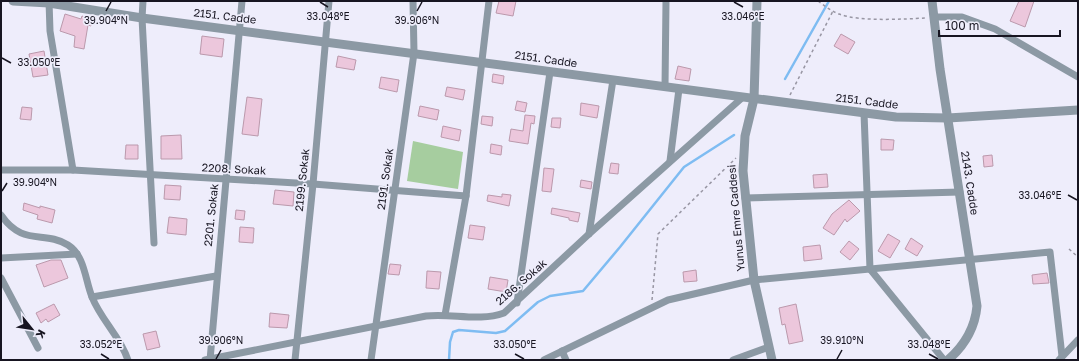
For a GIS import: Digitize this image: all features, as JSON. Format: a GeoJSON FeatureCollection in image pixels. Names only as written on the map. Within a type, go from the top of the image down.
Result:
{"type":"FeatureCollection","features":[{"type":"Feature","properties":{"kind":"street","name":"2151. Cadde"},"geometry":{"type":"LineString","coordinates":[[13,1],[49,2],[142,18],[909,118],[948,118],[1078,110]]}},
{"type":"Feature","properties":{"kind":"street"},"geometry":{"type":"LineString","coordinates":[[143,1],[142,18],[154,243]]}},
{"type":"Feature","properties":{"kind":"street","name":"2201. Sokak"},"geometry":{"type":"LineString","coordinates":[[208,360],[242,1]]}},
{"type":"Feature","properties":{"kind":"street","name":"2199. Sokak"},"geometry":{"type":"LineString","coordinates":[[295,360],[330,1]]}},
{"type":"Feature","properties":{"kind":"street","name":"2191. Sokak"},"geometry":{"type":"LineString","coordinates":[[371,360],[414,54],[413,1]]}},
{"type":"Feature","properties":{"kind":"street"},"geometry":{"type":"LineString","coordinates":[[445,315],[466,196],[480,62],[489,1]]}},
{"type":"Feature","properties":{"kind":"street"},"geometry":{"type":"LineString","coordinates":[[665,87],[666,1]]}},
{"type":"Feature","properties":{"kind":"street","name":"Yunus Emre Caddesi"},"geometry":{"type":"LineString","coordinates":[[757,1],[754,99],[743,151],[745,198],[754,280],[772,360]]}},
{"type":"Feature","properties":{"kind":"street","name":"2143. Cadde"},"geometry":{"type":"LineString","coordinates":[[932,1],[936,43],[977,306],[976,316],[968,336],[948,360]]}},
{"type":"Feature","properties":{"kind":"street"},"geometry":{"type":"LineString","coordinates":[[49,2],[50,31],[73,170]]}},
{"type":"Feature","properties":{"kind":"street"},"geometry":{"type":"LineString","coordinates":[[934,17],[962,18],[995,29],[1078,77]]}},
{"type":"Feature","properties":{"kind":"street"},"geometry":{"type":"LineString","coordinates":[[517,303],[550,72]]}},
{"type":"Feature","properties":{"kind":"street"},"geometry":{"type":"LineString","coordinates":[[589,234],[613,80]]}},
{"type":"Feature","properties":{"kind":"street"},"geometry":{"type":"LineString","coordinates":[[670,161],[679,89]]}},
{"type":"Feature","properties":{"kind":"street","name":"2186. Sokak"},"geometry":{"type":"LineString","coordinates":[[208,360],[426,316],[445,315],[494,317],[504,313],[517,303],[589,234],[743,97]]}},
{"type":"Feature","properties":{"kind":"street"},"geometry":{"type":"LineString","coordinates":[[864,113],[870,269],[944,360]]}},
{"type":"Feature","properties":{"kind":"street","name":"2208. Sokak"},"geometry":{"type":"LineString","coordinates":[[1,170],[73,170],[313,184],[466,196]]}},
{"type":"Feature","properties":{"kind":"street"},"geometry":{"type":"LineString","coordinates":[[745,198],[960,192]]}},
{"type":"Feature","properties":{"kind":"street"},"geometry":{"type":"LineString","coordinates":[[1,215],[10,226],[18,232],[36,238],[64,243],[77,254],[92,297],[122,345],[128,360]]}},
{"type":"Feature","properties":{"kind":"street"},"geometry":{"type":"LineString","coordinates":[[544,360],[562,350],[652,308],[689,294],[754,280],[1050,252],[1061,358]]}},
{"type":"Feature","properties":{"kind":"street"},"geometry":{"type":"LineString","coordinates":[[1,258],[77,254]]}},
{"type":"Feature","properties":{"kind":"street"},"geometry":{"type":"LineString","coordinates":[[92,297],[216,276]]}},
{"type":"Feature","properties":{"kind":"street"},"geometry":{"type":"LineString","coordinates":[[1,278],[38,348]]}},
{"type":"Feature","properties":{"kind":"street"},"geometry":{"type":"LineString","coordinates":[[1061,358],[1078,340]]}},
{"type":"Feature","properties":{"kind":"street"},"geometry":{"type":"LineString","coordinates":[[733,360],[769,348]]}},
{"type":"Feature","properties":{"kind":"street"},"geometry":{"type":"LineString","coordinates":[[562,350],[566,360]]}},
{"type":"Feature","properties":{"kind":"path"},"geometry":{"type":"LineString","coordinates":[[818,1],[833,11],[853,17],[905,19],[934,17]]}},
{"type":"Feature","properties":{"kind":"path"},"geometry":{"type":"LineString","coordinates":[[786,103],[833,11]]}},
{"type":"Feature","properties":{"kind":"path"},"geometry":{"type":"LineString","coordinates":[[652,308],[658,234],[743,151]]}},
{"type":"Feature","properties":{"kind":"path"},"geometry":{"type":"LineString","coordinates":[[1069,249],[1078,257]]}},
{"type":"Feature","properties":{"kind":"green space"},"geometry":{"type":"Polygon","coordinates":[[[413,141],[463,152],[458,189],[407,181],[413,141]]]}},
{"type":"Feature","properties":{"kind":"building"},"geometry":{"type":"Polygon","coordinates":[[[499,1],[516,1],[513,16],[496,13],[499,1]]]}},
{"type":"Feature","properties":{"kind":"building"},"geometry":{"type":"Polygon","coordinates":[[[1019,1],[1034,1],[1025,27],[1010,21],[1019,1]]]}},
{"type":"Feature","properties":{"kind":"building"},"geometry":{"type":"Polygon","coordinates":[[[65,14],[81,19],[82,16],[93,20],[91,26],[88,25],[84,49],[74,47],[75,36],[60,31],[65,14]]]}},
{"type":"Feature","properties":{"kind":"building"},"geometry":{"type":"Polygon","coordinates":[[[841,34],[855,42],[848,54],[834,46],[841,34]]]}},
{"type":"Feature","properties":{"kind":"building"},"geometry":{"type":"Polygon","coordinates":[[[202,36],[224,39],[222,57],[200,54],[202,36]]]}},
{"type":"Feature","properties":{"kind":"building"},"geometry":{"type":"Polygon","coordinates":[[[44,51],[48,75],[33,77],[29,54],[44,51]]]}},
{"type":"Feature","properties":{"kind":"building"},"geometry":{"type":"Polygon","coordinates":[[[338,56],[356,60],[354,70],[336,67],[338,56]]]}},
{"type":"Feature","properties":{"kind":"building"},"geometry":{"type":"Polygon","coordinates":[[[678,66],[691,69],[689,81],[675,79],[678,66]]]}},
{"type":"Feature","properties":{"kind":"building"},"geometry":{"type":"Polygon","coordinates":[[[493,74],[504,76],[503,84],[492,82],[493,74]]]}},
{"type":"Feature","properties":{"kind":"building"},"geometry":{"type":"Polygon","coordinates":[[[381,77],[399,80],[397,92],[379,88],[381,77]]]}},
{"type":"Feature","properties":{"kind":"building"},"geometry":{"type":"Polygon","coordinates":[[[447,87],[465,90],[463,100],[445,96],[447,87]]]}},
{"type":"Feature","properties":{"kind":"building"},"geometry":{"type":"Polygon","coordinates":[[[247,97],[262,99],[258,136],[242,134],[247,97]]]}},
{"type":"Feature","properties":{"kind":"building"},"geometry":{"type":"Polygon","coordinates":[[[517,101],[527,103],[525,112],[515,110],[517,101]]]}},
{"type":"Feature","properties":{"kind":"building"},"geometry":{"type":"Polygon","coordinates":[[[581,103],[599,106],[597,118],[580,115],[581,103]]]}},
{"type":"Feature","properties":{"kind":"building"},"geometry":{"type":"Polygon","coordinates":[[[420,106],[439,110],[437,120],[418,116],[420,106]]]}},
{"type":"Feature","properties":{"kind":"building"},"geometry":{"type":"Polygon","coordinates":[[[22,107],[32,108],[31,120],[20,119],[22,107]]]}},
{"type":"Feature","properties":{"kind":"building"},"geometry":{"type":"Polygon","coordinates":[[[525,115],[535,116],[534,124],[531,123],[528,144],[509,141],[511,129],[523,131],[525,115]]]}},
{"type":"Feature","properties":{"kind":"building"},"geometry":{"type":"Polygon","coordinates":[[[482,116],[493,117],[492,126],[481,124],[482,116]]]}},
{"type":"Feature","properties":{"kind":"building"},"geometry":{"type":"Polygon","coordinates":[[[552,118],[561,118],[560,128],[551,127],[552,118]]]}},
{"type":"Feature","properties":{"kind":"building"},"geometry":{"type":"Polygon","coordinates":[[[443,126],[461,130],[459,141],[441,137],[443,126]]]}},
{"type":"Feature","properties":{"kind":"building"},"geometry":{"type":"Polygon","coordinates":[[[181,135],[182,159],[161,159],[161,136],[181,135]]]}},
{"type":"Feature","properties":{"kind":"building"},"geometry":{"type":"Polygon","coordinates":[[[881,139],[894,140],[893,150],[881,150],[881,139]]]}},
{"type":"Feature","properties":{"kind":"building"},"geometry":{"type":"Polygon","coordinates":[[[491,144],[502,146],[501,155],[490,153],[491,144]]]}},
{"type":"Feature","properties":{"kind":"building"},"geometry":{"type":"Polygon","coordinates":[[[126,145],[138,145],[138,159],[125,159],[126,145]]]}},
{"type":"Feature","properties":{"kind":"building"},"geometry":{"type":"Polygon","coordinates":[[[992,155],[993,166],[984,167],[983,156],[992,155]]]}},
{"type":"Feature","properties":{"kind":"building"},"geometry":{"type":"Polygon","coordinates":[[[611,163],[619,164],[618,174],[609,173],[611,163]]]}},
{"type":"Feature","properties":{"kind":"building"},"geometry":{"type":"Polygon","coordinates":[[[544,168],[554,169],[551,192],[542,191],[544,168]]]}},
{"type":"Feature","properties":{"kind":"building"},"geometry":{"type":"Polygon","coordinates":[[[827,174],[828,187],[814,188],[813,175],[827,174]]]}},
{"type":"Feature","properties":{"kind":"building"},"geometry":{"type":"Polygon","coordinates":[[[581,180],[592,182],[591,189],[580,187],[581,180]]]}},
{"type":"Feature","properties":{"kind":"building"},"geometry":{"type":"Polygon","coordinates":[[[165,185],[181,186],[180,200],[164,199],[165,185]]]}},
{"type":"Feature","properties":{"kind":"building"},"geometry":{"type":"Polygon","coordinates":[[[275,190],[294,192],[293,206],[273,204],[275,190]]]}},
{"type":"Feature","properties":{"kind":"building"},"geometry":{"type":"Polygon","coordinates":[[[502,194],[511,195],[509,206],[487,201],[488,195],[502,197],[502,194]]]}},
{"type":"Feature","properties":{"kind":"building"},"geometry":{"type":"Polygon","coordinates":[[[849,200],[860,211],[847,222],[845,219],[834,235],[823,228],[832,214],[849,200]]]}},
{"type":"Feature","properties":{"kind":"building"},"geometry":{"type":"Polygon","coordinates":[[[24,203],[40,208],[40,206],[55,210],[52,223],[37,219],[38,215],[23,210],[24,203]]]}},
{"type":"Feature","properties":{"kind":"building"},"geometry":{"type":"Polygon","coordinates":[[[552,208],[580,213],[578,222],[569,220],[569,218],[551,214],[552,208]]]}},
{"type":"Feature","properties":{"kind":"building"},"geometry":{"type":"Polygon","coordinates":[[[236,210],[245,211],[244,220],[235,219],[236,210]]]}},
{"type":"Feature","properties":{"kind":"building"},"geometry":{"type":"Polygon","coordinates":[[[169,217],[187,219],[186,235],[167,233],[169,217]]]}},
{"type":"Feature","properties":{"kind":"building"},"geometry":{"type":"Polygon","coordinates":[[[470,225],[485,227],[483,240],[468,238],[470,225]]]}},
{"type":"Feature","properties":{"kind":"building"},"geometry":{"type":"Polygon","coordinates":[[[240,227],[254,228],[253,243],[239,242],[240,227]]]}},
{"type":"Feature","properties":{"kind":"building"},"geometry":{"type":"Polygon","coordinates":[[[888,234],[900,241],[890,258],[878,251],[888,234]]]}},
{"type":"Feature","properties":{"kind":"building"},"geometry":{"type":"Polygon","coordinates":[[[911,238],[923,246],[917,256],[905,249],[911,238]]]}},
{"type":"Feature","properties":{"kind":"building"},"geometry":{"type":"Polygon","coordinates":[[[849,241],[859,249],[850,260],[840,252],[849,241]]]}},
{"type":"Feature","properties":{"kind":"building"},"geometry":{"type":"Polygon","coordinates":[[[820,245],[822,259],[804,261],[803,247],[820,245]]]}},
{"type":"Feature","properties":{"kind":"building"},"geometry":{"type":"Polygon","coordinates":[[[51,260],[61,260],[68,278],[44,287],[36,265],[51,260]]]}},
{"type":"Feature","properties":{"kind":"building"},"geometry":{"type":"Polygon","coordinates":[[[390,264],[401,265],[399,275],[388,274],[390,264]]]}},
{"type":"Feature","properties":{"kind":"building"},"geometry":{"type":"Polygon","coordinates":[[[696,270],[697,281],[684,282],[683,272],[696,270]]]}},
{"type":"Feature","properties":{"kind":"building"},"geometry":{"type":"Polygon","coordinates":[[[427,271],[441,272],[439,289],[426,288],[427,271]]]}},
{"type":"Feature","properties":{"kind":"building"},"geometry":{"type":"Polygon","coordinates":[[[1047,273],[1049,283],[1033,284],[1032,275],[1047,273]]]}},
{"type":"Feature","properties":{"kind":"building"},"geometry":{"type":"Polygon","coordinates":[[[490,277],[508,280],[506,292],[488,289],[490,277]]]}},
{"type":"Feature","properties":{"kind":"building"},"geometry":{"type":"Polygon","coordinates":[[[54,304],[60,315],[48,322],[46,319],[41,323],[36,313],[54,304]]]}},
{"type":"Feature","properties":{"kind":"building"},"geometry":{"type":"Polygon","coordinates":[[[796,304],[803,341],[789,344],[785,324],[782,325],[779,308],[796,304]]]}},
{"type":"Feature","properties":{"kind":"building"},"geometry":{"type":"Polygon","coordinates":[[[270,313],[289,315],[287,328],[269,327],[270,313]]]}},
{"type":"Feature","properties":{"kind":"building"},"geometry":{"type":"Polygon","coordinates":[[[156,331],[160,347],[147,350],[143,334],[156,331]]]}},
{"type":"Feature","properties":{"kind":"waterway"},"geometry":{"type":"LineString","coordinates":[[785,79],[829,1]]}},
{"type":"Feature","properties":{"kind":"waterway"},"geometry":{"type":"LineString","coordinates":[[449,360],[450,342],[453,332],[459,330],[496,333],[505,331],[538,302],[550,296],[583,291],[684,167],[734,135]]}}]}
